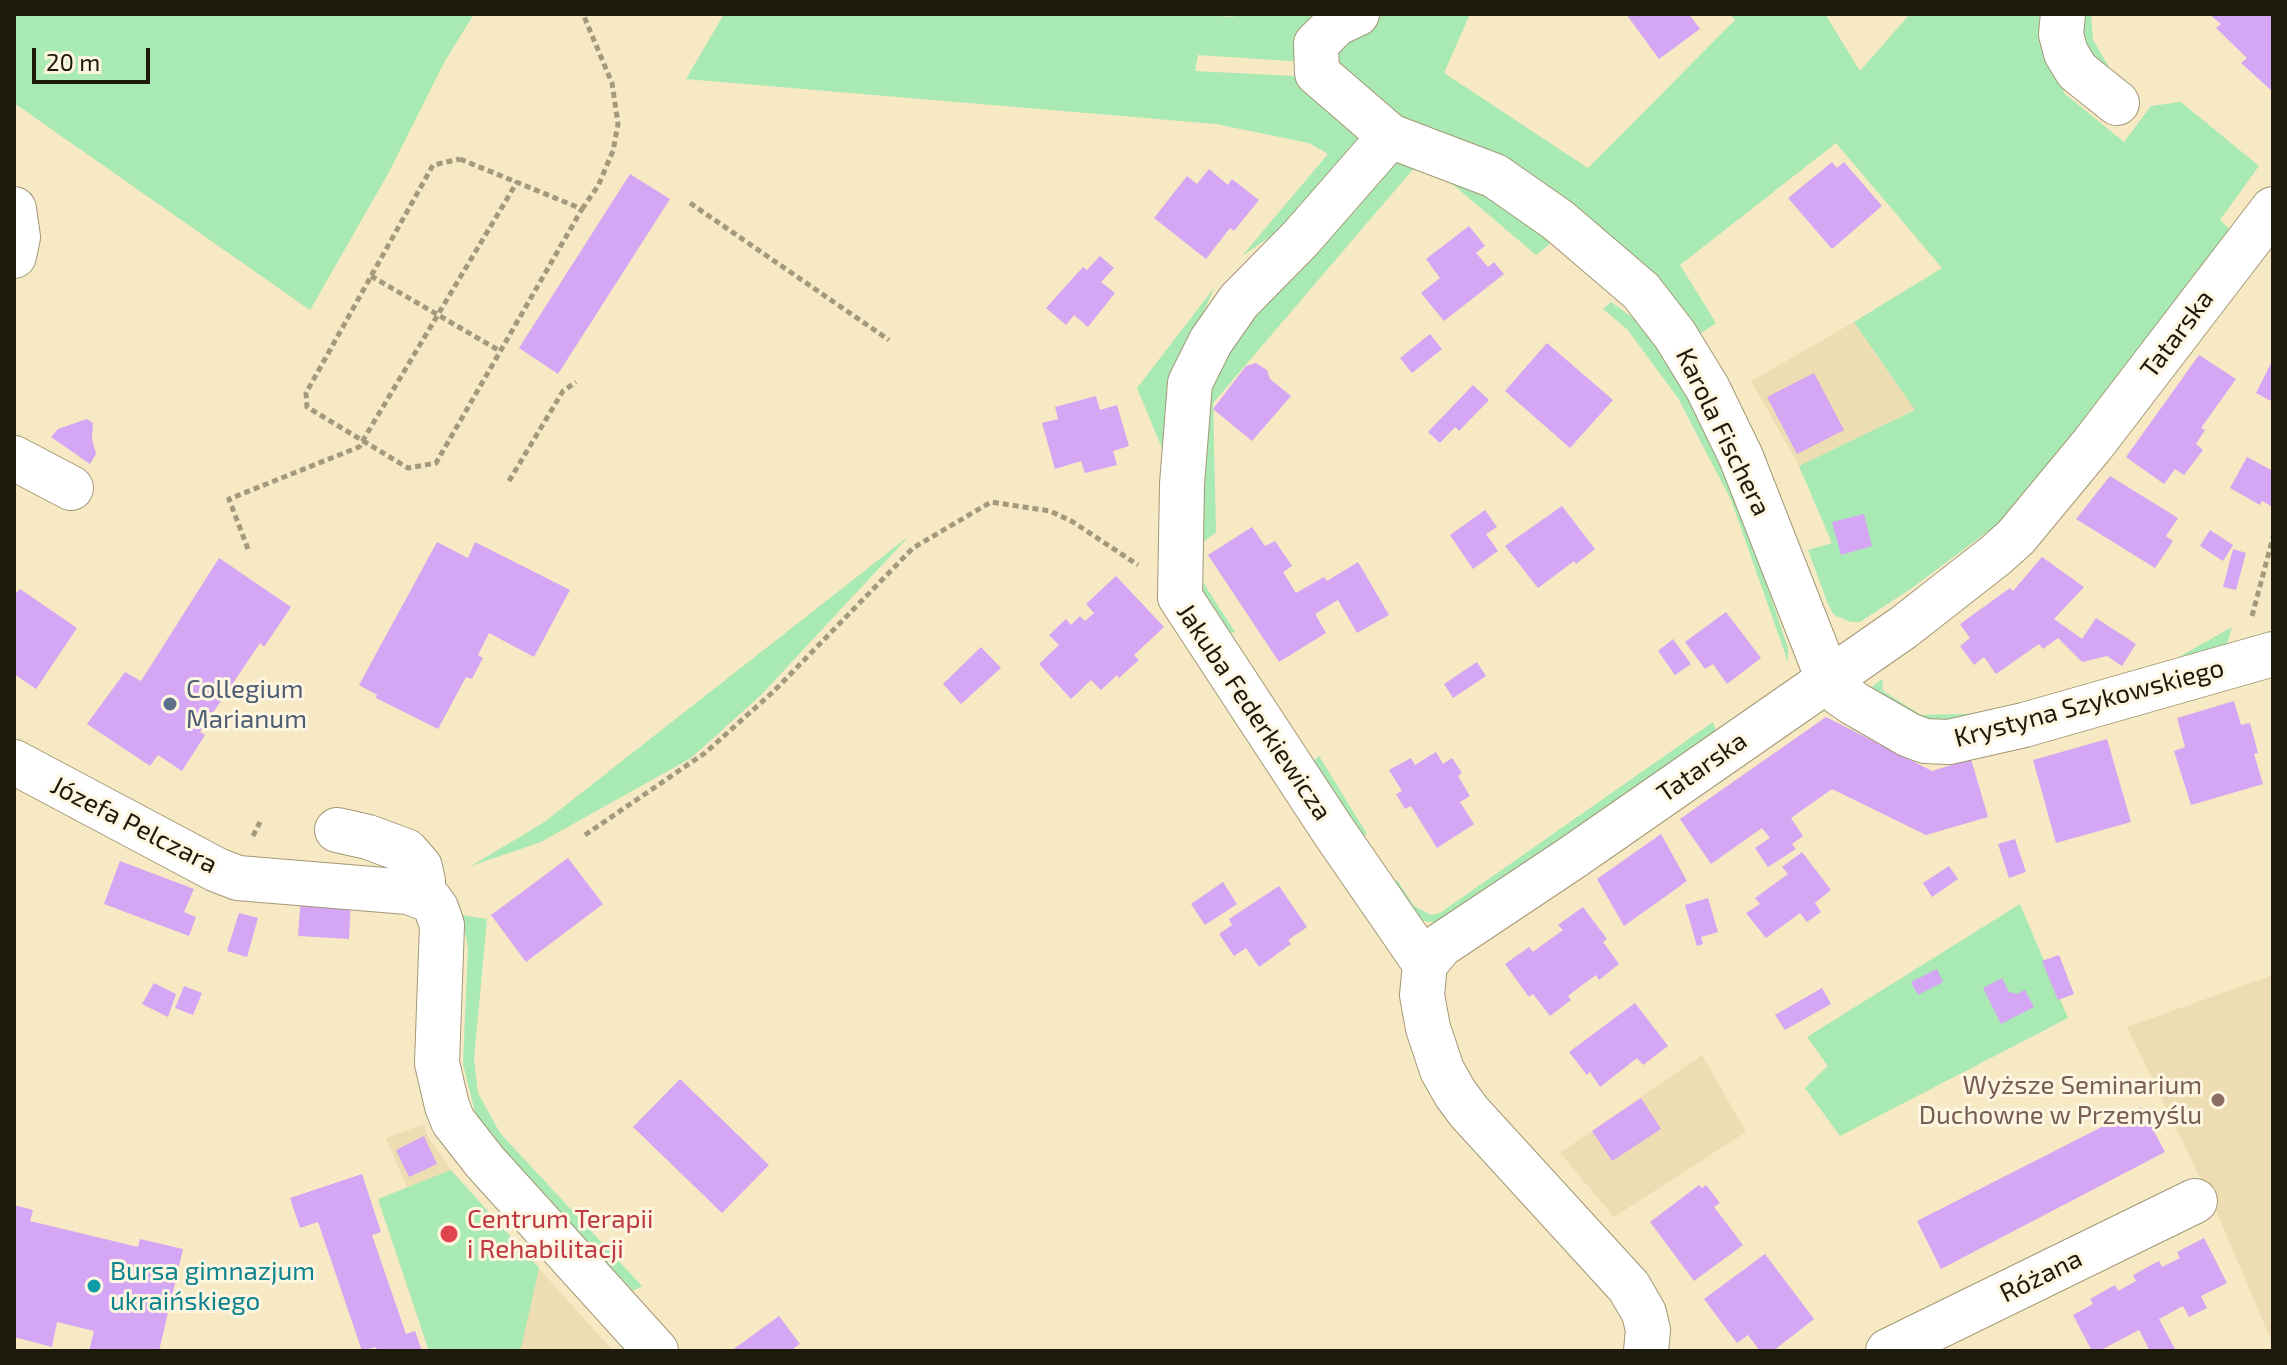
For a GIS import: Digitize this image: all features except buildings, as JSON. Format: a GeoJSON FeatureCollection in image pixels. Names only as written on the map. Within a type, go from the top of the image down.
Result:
{"type":"FeatureCollection","features":[{"type":"Feature","properties":{"kind":"street","name":"Karola Fischera"},"geometry":{"type":"LineString","coordinates":[[1357,14],[1336,24],[1316,44],[1317,73],[1390,136],[1495,176],[1558,220],[1641,291],[1675,335],[1708,389],[1728,430],[1770,528],[1828,679]]}},
{"type":"Feature","properties":{"kind":"street"},"geometry":{"type":"LineString","coordinates":[[2063,14],[2061,34],[2066,53],[2077,71],[2117,103]]}},
{"type":"Feature","properties":{"kind":"street"},"geometry":{"type":"LineString","coordinates":[[1180,597],[1181,500],[1190,383],[1211,341],[1239,301],[1301,238],[1390,136]]}},
{"type":"Feature","properties":{"kind":"street"},"geometry":{"type":"LineString","coordinates":[[14,209],[18,237],[14,256]]}},
{"type":"Feature","properties":{"kind":"street","name":"Tatarska"},"geometry":{"type":"LineString","coordinates":[[1425,964],[1441,945],[1904,627],[2016,537],[2093,444],[2273,209]]}},
{"type":"Feature","properties":{"kind":"street"},"geometry":{"type":"LineString","coordinates":[[14,458],[71,488]]}},
{"type":"Feature","properties":{"kind":"street","name":"Jakuba Federkiewicza"},"geometry":{"type":"LineString","coordinates":[[1180,597],[1425,964]]}},
{"type":"Feature","properties":{"kind":"street","name":"Krystyna Szykowskiego"},"geometry":{"type":"LineString","coordinates":[[1828,679],[1846,698],[1893,728],[1925,741],[1949,742],[2024,725],[2261,658]]}},
{"type":"Feature","properties":{"kind":"street","name":"Józefa Pelczara"},"geometry":{"type":"LineString","coordinates":[[16,768],[238,878],[408,892],[428,902]]}},
{"type":"Feature","properties":{"kind":"street"},"geometry":{"type":"LineString","coordinates":[[337,830],[406,851],[420,867],[428,902],[442,925],[437,1063],[453,1121],[485,1162],[656,1351]]}},
{"type":"Feature","properties":{"kind":"street"},"geometry":{"type":"LineString","coordinates":[[1425,964],[1422,995],[1428,1028],[1442,1070],[1455,1093],[1629,1287],[1644,1313],[1648,1330],[1646,1351]]}},
{"type":"Feature","properties":{"kind":"street","name":"Różana"},"geometry":{"type":"LineString","coordinates":[[1888,1351],[2195,1201]]}},
{"type":"Feature","properties":{"kind":"path"},"geometry":{"type":"LineString","coordinates":[[582,209],[460,159],[433,165],[306,393],[307,407],[408,468],[436,463],[598,186],[613,151],[618,124],[612,83],[583,14]]}},
{"type":"Feature","properties":{"kind":"path"},"geometry":{"type":"LineString","coordinates":[[248,549],[229,499],[359,447],[517,182]]}},
{"type":"Feature","properties":{"kind":"path"},"geometry":{"type":"LineString","coordinates":[[690,203],[889,340]]}},
{"type":"Feature","properties":{"kind":"path"},"geometry":{"type":"LineString","coordinates":[[371,276],[500,351]]}},
{"type":"Feature","properties":{"kind":"path"},"geometry":{"type":"LineString","coordinates":[[509,481],[563,391],[576,382]]}},
{"type":"Feature","properties":{"kind":"path","name":"Jakuba Federkiewicza"},"geometry":{"type":"LineString","coordinates":[[585,835],[705,753],[774,691],[913,548],[991,502],[1050,511],[1073,522],[1121,552],[1180,597]]}},
{"type":"Feature","properties":{"kind":"path"},"geometry":{"type":"LineString","coordinates":[[2261,658],[2253,610],[2273,537]]}},
{"type":"Feature","properties":{"kind":"path"},"geometry":{"type":"LineString","coordinates":[[250,841],[260,822]]}},
{"type":"Feature","properties":{"kind":"shaded area"},"geometry":{"type":"Polygon","coordinates":[[[1854,322],[1915,410],[1799,466],[1751,381],[1854,322]]]}},
{"type":"Feature","properties":{"kind":"shaded area","name":"Wyższe Seminarium Duchowne w Przemyślu"},"geometry":{"type":"Polygon","coordinates":[[[2273,975],[2273,1345],[2218,1215],[2127,1027],[2273,975]]]}},
{"type":"Feature","properties":{"kind":"shaded area"},"geometry":{"type":"Polygon","coordinates":[[[1702,1055],[1746,1132],[1614,1217],[1560,1153],[1702,1055]]]}},
{"type":"Feature","properties":{"kind":"shaded area","name":"Centrum Terapii i Rehabilitacji"},"geometry":{"type":"Polygon","coordinates":[[[424,1124],[428,1137],[451,1170],[613,1351],[429,1351],[378,1199],[407,1188],[386,1138],[424,1124]]]}},
{"type":"Feature","properties":{"kind":"green space"},"geometry":{"type":"Polygon","coordinates":[[[14,14],[474,14],[445,61],[389,172],[310,310],[14,103],[14,14]]]}},
{"type":"Feature","properties":{"kind":"green space"},"geometry":{"type":"Polygon","coordinates":[[[724,14],[1191,14],[1233,17],[1235,14],[1335,14],[1304,62],[1198,55],[1195,71],[1294,76],[1320,90],[1362,130],[1362,148],[1308,211],[1242,256],[1328,154],[1309,143],[1216,124],[686,79],[724,14]]]}},
{"type":"Feature","properties":{"kind":"green space"},"geometry":{"type":"Polygon","coordinates":[[[1381,14],[1470,14],[1444,73],[1588,168],[1735,20],[1730,14],[1825,14],[1860,71],[1910,14],[2053,14],[2050,29],[2064,93],[2124,142],[2151,106],[2181,102],[2259,166],[2220,220],[2233,232],[2022,502],[1912,588],[1860,622],[1851,622],[1834,615],[1808,550],[1832,543],[1799,466],[1915,410],[1854,322],[1942,268],[1836,143],[1680,265],[1716,323],[1695,337],[1328,72],[1335,35],[1381,14]]]}},
{"type":"Feature","properties":{"kind":"green space"},"geometry":{"type":"Polygon","coordinates":[[[2072,14],[2091,14],[2093,40],[2114,75],[2084,59],[2072,14]]]}},
{"type":"Feature","properties":{"kind":"green space"},"geometry":{"type":"Polygon","coordinates":[[[1388,159],[1429,159],[1450,167],[1557,238],[1536,255],[1450,182],[1415,167],[1213,403],[1216,532],[1186,556],[1235,632],[1224,635],[1205,619],[1188,582],[1185,556],[1204,381],[1218,355],[1360,183],[1388,159]]]}},
{"type":"Feature","properties":{"kind":"green space"},"geometry":{"type":"Polygon","coordinates":[[[1214,288],[1176,377],[1169,465],[1137,388],[1214,288]]]}},
{"type":"Feature","properties":{"kind":"green space"},"geometry":{"type":"Polygon","coordinates":[[[1611,302],[1640,323],[1699,414],[1745,520],[1788,648],[1788,662],[1731,500],[1678,398],[1627,329],[1603,309],[1611,302]]]}},
{"type":"Feature","properties":{"kind":"green space"},"geometry":{"type":"Polygon","coordinates":[[[909,536],[761,695],[691,758],[541,842],[471,866],[543,823],[909,536]]]}},
{"type":"Feature","properties":{"kind":"green space"},"geometry":{"type":"Polygon","coordinates":[[[2232,627],[2224,655],[2144,677],[2209,640],[2232,627]]]}},
{"type":"Feature","properties":{"kind":"green space"},"geometry":{"type":"Polygon","coordinates":[[[1882,679],[1883,691],[1921,715],[1994,713],[1929,728],[1866,692],[1882,679]]]}},
{"type":"Feature","properties":{"kind":"green space"},"geometry":{"type":"Polygon","coordinates":[[[1713,722],[1716,731],[1442,922],[1427,922],[1416,917],[1391,884],[1397,880],[1414,906],[1431,915],[1440,913],[1713,722]]]}},
{"type":"Feature","properties":{"kind":"green space"},"geometry":{"type":"Polygon","coordinates":[[[1319,756],[1367,834],[1359,839],[1310,764],[1319,756]]]}},
{"type":"Feature","properties":{"kind":"green space"},"geometry":{"type":"Polygon","coordinates":[[[2020,904],[2068,1018],[1840,1136],[1805,1088],[1828,1066],[1807,1037],[2020,904]]]}},
{"type":"Feature","properties":{"kind":"green space"},"geometry":{"type":"Polygon","coordinates":[[[462,915],[487,919],[474,1059],[478,1093],[500,1133],[642,1286],[633,1291],[490,1136],[475,1112],[463,1064],[468,948],[462,915]]]}},
{"type":"Feature","properties":{"kind":"green space","name":"Centrum Terapii i Rehabilitacji"},"geometry":{"type":"Polygon","coordinates":[[[451,1170],[539,1268],[521,1348],[510,1351],[429,1351],[378,1199],[451,1170]]]}},
{"type":"Feature","properties":{"kind":"place","name":"Collegium Marianum"},"geometry":{"type":"Point","coordinates":[170,704]}},
{"type":"Feature","properties":{"kind":"place","name":"Wyższe Seminarium Duchowne w Przemyślu"},"geometry":{"type":"Point","coordinates":[2218,1100]}},
{"type":"Feature","properties":{"kind":"place","name":"Centrum Terapii i Rehabilitacji"},"geometry":{"type":"Point","coordinates":[449,1234]}},
{"type":"Feature","properties":{"kind":"place","name":"Bursa gimnazjum ukraińskiego"},"geometry":{"type":"Point","coordinates":[94,1286]}}]}
